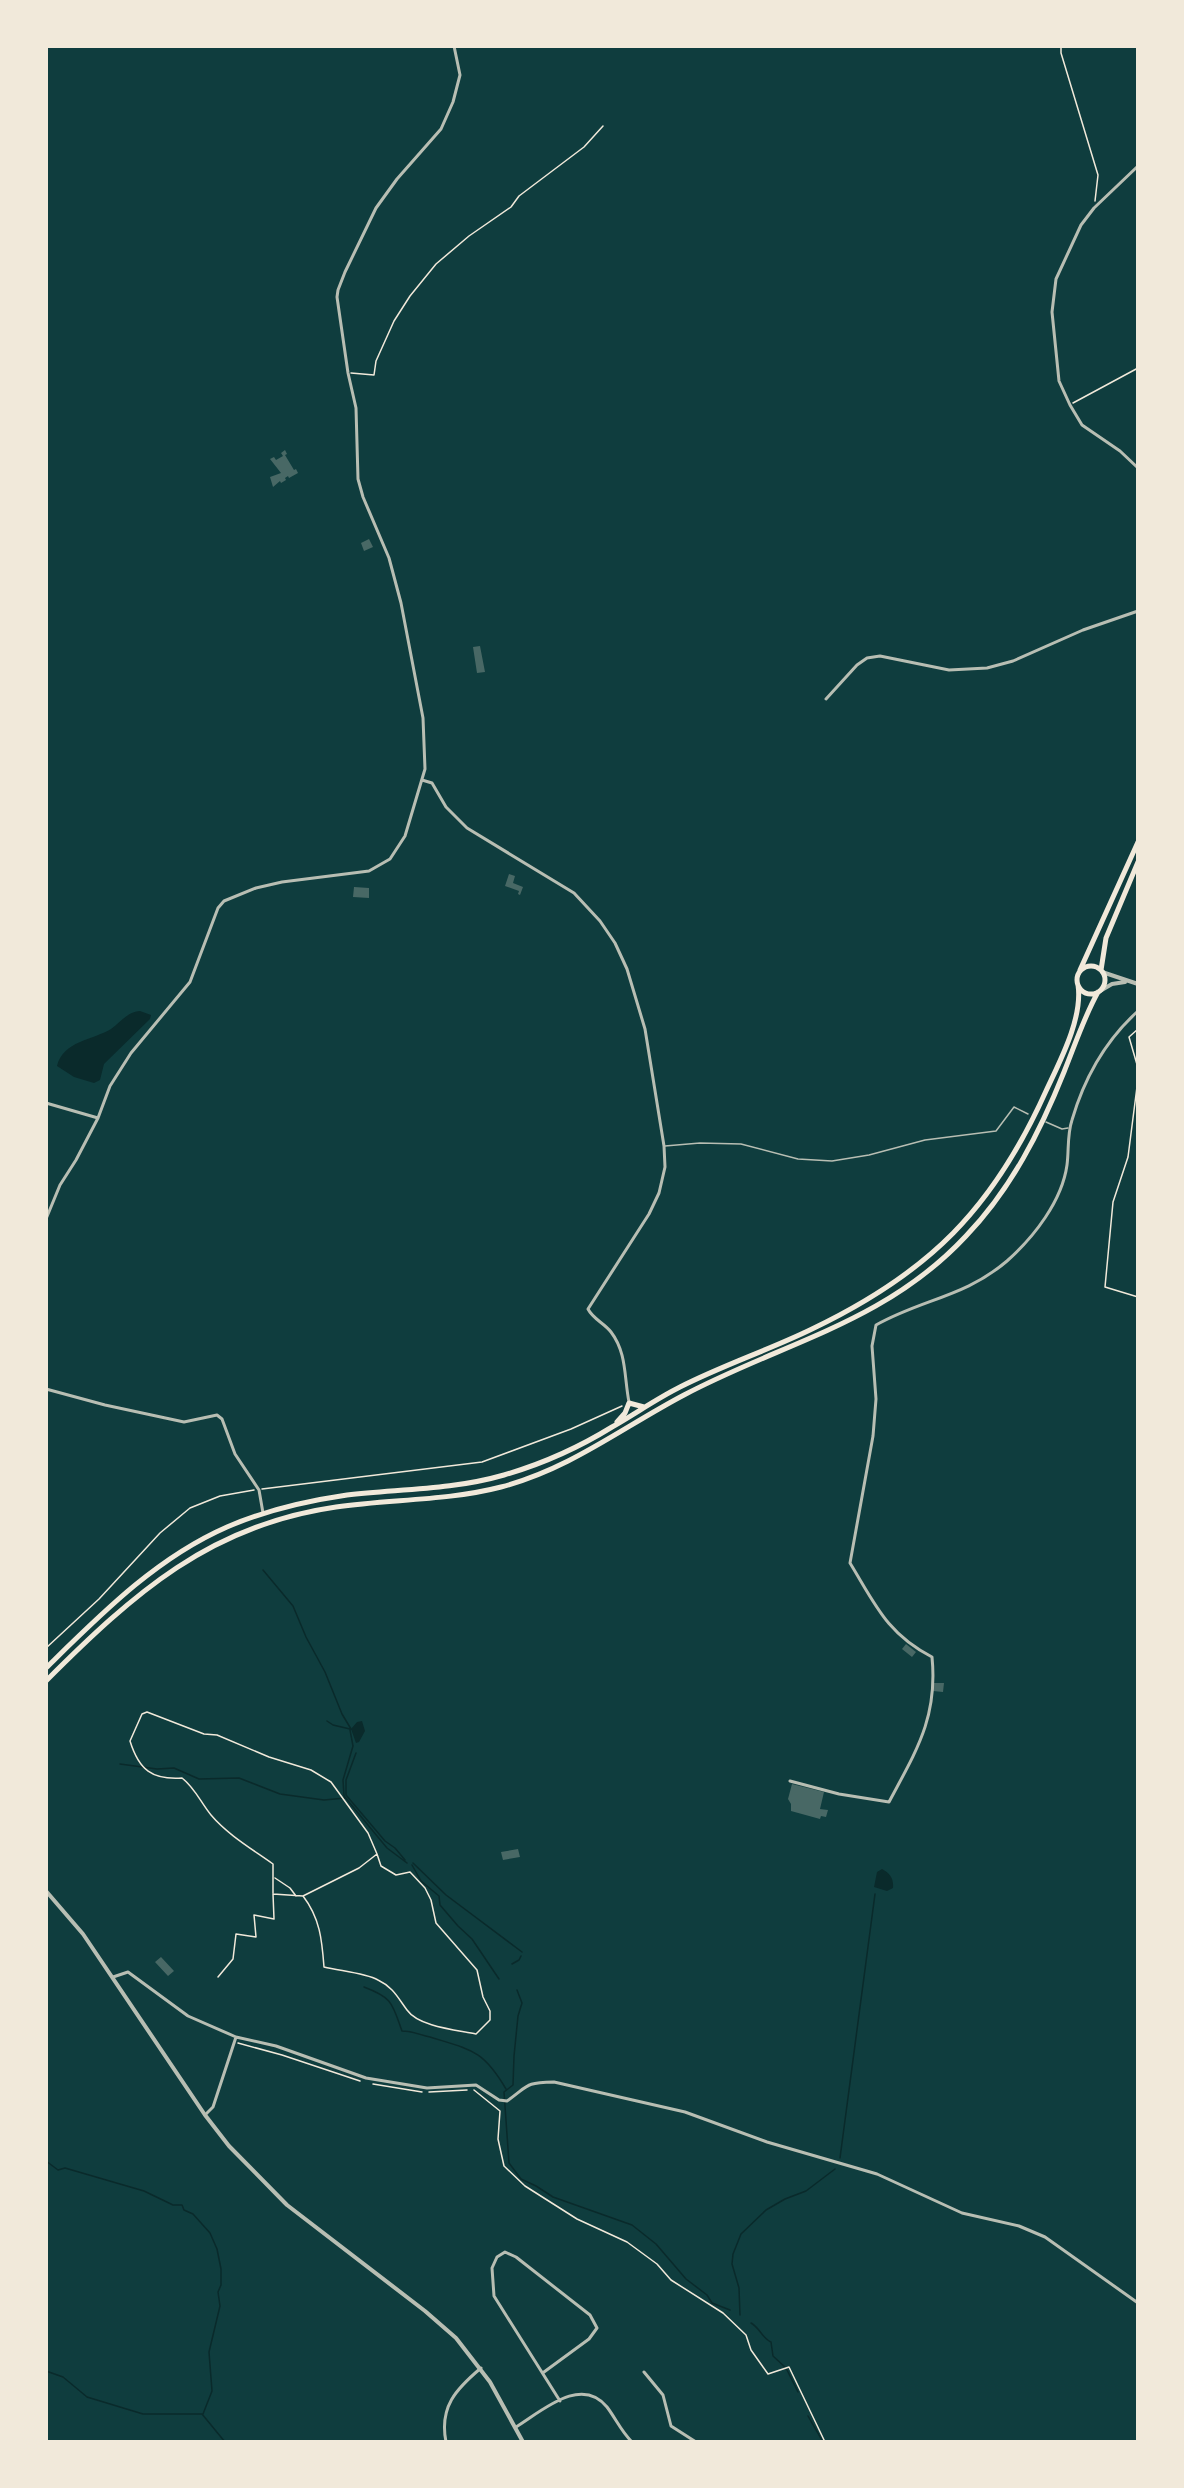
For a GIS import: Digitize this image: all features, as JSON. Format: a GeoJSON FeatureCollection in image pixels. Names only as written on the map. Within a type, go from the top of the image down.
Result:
{"type":"FeatureCollection","features":[{"type":"Feature","properties":{"kind":"highway"},"geometry":{"type":"LineString","coordinates":[[46,1668],[124,1594],[157,1568],[208,1536],[263,1513],[310,1501],[350,1495],[436,1488],[498,1477],[545,1461],[609,1429],[702,1376],[810,1330],[859,1305],[909,1273],[950,1238],[993,1187],[1026,1133],[1052,1078],[1077,1014],[1079,996],[1077,978],[1080,970],[1137,842]]}},
{"type":"Feature","properties":{"kind":"highway"},"geometry":{"type":"LineString","coordinates":[[46,1681],[155,1581],[221,1541],[266,1522],[311,1511],[348,1505],[462,1495],[498,1488],[538,1476],[585,1454],[686,1394],[850,1321],[908,1287],[964,1238],[986,1214],[1015,1173],[1041,1124],[1105,982],[1102,971],[1107,938],[1137,862]]}},
{"type":"Feature","properties":{"kind":"highway"},"geometry":{"type":"LineString","coordinates":[[1080,970],[1091,966],[1102,971]]}},
{"type":"Feature","properties":{"kind":"highway"},"geometry":{"type":"LineString","coordinates":[[1078,985],[1086,993],[1099,991]]}},
{"type":"Feature","properties":{"kind":"highway"},"geometry":{"type":"LineString","coordinates":[[609,1429],[626,1413],[629,1403],[646,1407]]}},
{"type":"Feature","properties":{"kind":"street"},"geometry":{"type":"LineString","coordinates":[[46,1219],[60,1185],[98,1118],[110,1086],[131,1053],[190,982],[218,908],[224,901],[256,888],[282,882],[369,871],[390,859],[402,843],[426,762],[423,718],[397,583],[358,479],[356,408],[338,310],[338,290],[376,208],[397,179],[441,129],[453,102],[460,75],[454,46]]}},
{"type":"Feature","properties":{"kind":"street"},"geometry":{"type":"LineString","coordinates":[[1137,166],[1094,208],[1081,225],[1056,279],[1052,312],[1056,367],[1059,381],[1070,405],[1082,424],[1129,459],[1137,468]]}},
{"type":"Feature","properties":{"kind":"street"},"geometry":{"type":"LineString","coordinates":[[826,699],[857,665],[867,658],[880,656],[950,670],[987,668],[1013,661],[1083,630],[1137,611]]}},
{"type":"Feature","properties":{"kind":"street"},"geometry":{"type":"LineString","coordinates":[[422,780],[432,783],[446,807],[467,828],[574,893],[600,921],[615,943],[627,969],[645,1029],[664,1146],[664,1167],[659,1193],[649,1214],[588,1309],[591,1315],[609,1329],[620,1348],[626,1373],[629,1403]]}},
{"type":"Feature","properties":{"kind":"street"},"geometry":{"type":"LineString","coordinates":[[1102,971],[1137,984]]}},
{"type":"Feature","properties":{"kind":"street"},"geometry":{"type":"LineString","coordinates":[[1099,991],[1112,984],[1126,981]]}},
{"type":"Feature","properties":{"kind":"street"},"geometry":{"type":"LineString","coordinates":[[790,1781],[840,1794],[889,1802],[917,1750],[930,1712],[932,1657],[912,1645],[882,1618],[850,1563],[873,1436],[876,1399],[873,1333],[876,1325],[962,1291],[983,1279],[1022,1247],[1047,1215],[1065,1177],[1070,1128],[1091,1072],[1103,1051],[1137,1011]]}},
{"type":"Feature","properties":{"kind":"street"},"geometry":{"type":"LineString","coordinates":[[46,1103],[98,1118]]}},
{"type":"Feature","properties":{"kind":"street"},"geometry":{"type":"LineString","coordinates":[[46,1389],[183,1422],[217,1415],[222,1419],[234,1454],[260,1490],[263,1513]]}},
{"type":"Feature","properties":{"kind":"street"},"geometry":{"type":"LineString","coordinates":[[46,1891],[83,1934],[205,2115],[250,2169],[281,2199],[433,2317],[466,2349],[481,2368],[523,2442]]}},
{"type":"Feature","properties":{"kind":"street"},"geometry":{"type":"LineString","coordinates":[[113,1977],[128,1972],[188,2016],[236,2037],[276,2046],[366,2078],[427,2088],[476,2085],[502,2101],[512,2097],[522,2087],[534,2082],[554,2082],[685,2112],[767,2142],[877,2174],[962,2213],[1009,2223],[1045,2237],[1137,2303]]}},
{"type":"Feature","properties":{"kind":"street"},"geometry":{"type":"LineString","coordinates":[[205,2115],[213,2107],[236,2037]]}},
{"type":"Feature","properties":{"kind":"street"},"geometry":{"type":"LineString","coordinates":[[544,2372],[589,2339],[597,2328],[590,2315],[516,2257],[505,2252],[496,2257],[492,2268],[494,2296],[544,2372],[560,2401]]}},
{"type":"Feature","properties":{"kind":"street"},"geometry":{"type":"LineString","coordinates":[[446,2442],[443,2421],[445,2412],[464,2383],[481,2368]]}},
{"type":"Feature","properties":{"kind":"street"},"geometry":{"type":"LineString","coordinates":[[644,2372],[663,2396],[671,2426],[696,2442]]}},
{"type":"Feature","properties":{"kind":"street"},"geometry":{"type":"LineString","coordinates":[[516,2427],[560,2401],[581,2393],[593,2395],[608,2408],[621,2431],[632,2442]]}},
{"type":"Feature","properties":{"kind":"lane"},"geometry":{"type":"LineString","coordinates":[[664,1146],[700,1143],[741,1144],[798,1159],[832,1161],[869,1155],[926,1140],[996,1131],[1014,1107],[1028,1114]]}},
{"type":"Feature","properties":{"kind":"lane"},"geometry":{"type":"LineString","coordinates":[[1046,1122],[1062,1129],[1070,1128]]}},
{"type":"Feature","properties":{"kind":"path"},"geometry":{"type":"LineString","coordinates":[[1061,46],[1061,53],[1098,176],[1094,208]]}},
{"type":"Feature","properties":{"kind":"path"},"geometry":{"type":"LineString","coordinates":[[348,373],[374,375],[380,350],[398,314],[436,264],[469,236],[511,207],[519,196],[585,147],[603,126]]}},
{"type":"Feature","properties":{"kind":"path"},"geometry":{"type":"LineString","coordinates":[[1070,405],[1137,368]]}},
{"type":"Feature","properties":{"kind":"path"},"geometry":{"type":"LineString","coordinates":[[1128,1021],[1137,1029],[1129,1037],[1137,1068]]}},
{"type":"Feature","properties":{"kind":"path"},"geometry":{"type":"LineString","coordinates":[[1137,1079],[1130,1149],[1113,1202],[1105,1287],[1137,1297]]}},
{"type":"Feature","properties":{"kind":"path"},"geometry":{"type":"LineString","coordinates":[[46,1648],[99,1599],[159,1533],[190,1508],[219,1496],[482,1462],[571,1429],[629,1403]]}},
{"type":"Feature","properties":{"kind":"path"},"geometry":{"type":"LineString","coordinates":[[218,1977],[233,1959],[236,1934],[256,1936],[254,1915],[274,1919],[273,1864],[239,1841],[212,1816],[189,1783],[182,1778],[165,1779],[152,1776],[134,1754],[130,1740],[142,1714],[147,1712],[204,1734],[217,1736],[269,1757],[311,1770],[331,1782],[368,1833],[381,1866],[396,1875],[410,1872],[425,1888],[431,1900],[436,1923],[457,1944],[477,1970],[483,1997],[490,2011],[490,2020],[476,2034],[464,2030],[446,2030],[418,2019],[408,2011],[396,1992],[379,1980],[363,1974],[357,1975],[324,1967],[319,1924],[313,1909],[303,1896]]}},
{"type":"Feature","properties":{"kind":"path"},"geometry":{"type":"LineString","coordinates":[[273,1894],[303,1896],[359,1868],[377,1854]]}},
{"type":"Feature","properties":{"kind":"path"},"geometry":{"type":"LineString","coordinates":[[275,1877],[290,1888],[296,1896]]}},
{"type":"Feature","properties":{"kind":"path"},"geometry":{"type":"LineString","coordinates":[[235,2042],[346,2077],[387,2087],[435,2093],[473,2089],[500,2111],[498,2139],[504,2166],[525,2186],[577,2219],[627,2242],[657,2264],[671,2280],[723,2313],[746,2335],[751,2350],[768,2374],[789,2367],[825,2442]]}},
{"type":"Feature","properties":{"kind":"water"},"geometry":{"type":"Polygon","coordinates":[[[140,1011],[151,1015],[150,1019],[104,1064],[100,1080],[94,1083],[74,1077],[57,1066],[65,1051],[72,1046],[104,1033],[128,1015],[140,1011]]]}},
{"type":"Feature","properties":{"kind":"water"},"geometry":{"type":"Polygon","coordinates":[[[362,1721],[365,1731],[356,1743],[351,1729],[357,1722],[362,1721]]]}},
{"type":"Feature","properties":{"kind":"water"},"geometry":{"type":"Polygon","coordinates":[[[882,1869],[889,1874],[893,1882],[893,1888],[887,1891],[874,1887],[877,1872],[882,1869]]]}},
{"type":"Feature","properties":{"kind":"building"},"geometry":{"type":"Polygon","coordinates":[[[285,450],[287,454],[285,455],[298,473],[289,478],[288,476],[286,480],[281,483],[280,481],[273,487],[270,477],[281,473],[270,459],[274,457],[276,460],[283,456],[281,453],[285,450]]]}},
{"type":"Feature","properties":{"kind":"building"},"geometry":{"type":"Polygon","coordinates":[[[369,539],[373,547],[364,551],[361,543],[369,539]]]}},
{"type":"Feature","properties":{"kind":"building"},"geometry":{"type":"Polygon","coordinates":[[[480,646],[485,672],[477,673],[473,647],[480,646]]]}},
{"type":"Feature","properties":{"kind":"building"},"geometry":{"type":"Polygon","coordinates":[[[509,874],[515,876],[513,883],[523,887],[520,895],[519,891],[505,886],[509,874]]]}},
{"type":"Feature","properties":{"kind":"building"},"geometry":{"type":"Polygon","coordinates":[[[354,887],[369,888],[369,898],[353,897],[354,887]]]}},
{"type":"Feature","properties":{"kind":"building"},"geometry":{"type":"Polygon","coordinates":[[[906,1644],[916,1652],[912,1657],[902,1649],[906,1644]]]}},
{"type":"Feature","properties":{"kind":"building"},"geometry":{"type":"Polygon","coordinates":[[[934,1683],[944,1683],[943,1692],[933,1691],[934,1683]]]}},
{"type":"Feature","properties":{"kind":"building"},"geometry":{"type":"Polygon","coordinates":[[[792,1784],[824,1792],[820,1809],[828,1810],[826,1817],[821,1816],[820,1819],[791,1811],[788,1799],[792,1784]]]}},
{"type":"Feature","properties":{"kind":"building"},"geometry":{"type":"Polygon","coordinates":[[[518,1849],[520,1857],[503,1860],[501,1852],[518,1849]]]}},
{"type":"Feature","properties":{"kind":"building"},"geometry":{"type":"Polygon","coordinates":[[[161,1957],[174,1971],[168,1976],[155,1962],[161,1957]]]}},
{"type":"Feature","properties":{"kind":"waterway"},"geometry":{"type":"LineString","coordinates":[[263,1570],[293,1606],[351,1729]]}},
{"type":"Feature","properties":{"kind":"waterway"},"geometry":{"type":"LineString","coordinates":[[327,1721],[333,1725],[350,1729]]}},
{"type":"Feature","properties":{"kind":"waterway"},"geometry":{"type":"LineString","coordinates":[[350,1730],[353,1746],[343,1780],[344,1796],[387,1848],[407,1863]]}},
{"type":"Feature","properties":{"kind":"waterway"},"geometry":{"type":"LineString","coordinates":[[356,1753],[346,1780],[346,1795],[385,1841],[395,1848],[405,1860]]}},
{"type":"Feature","properties":{"kind":"waterway"},"geometry":{"type":"LineString","coordinates":[[120,1764],[157,1769],[174,1768],[199,1779],[239,1778],[280,1794],[324,1800],[345,1798]]}},
{"type":"Feature","properties":{"kind":"waterway"},"geometry":{"type":"LineString","coordinates":[[413,1863],[446,1895],[522,1952]]}},
{"type":"Feature","properties":{"kind":"waterway"},"geometry":{"type":"LineString","coordinates":[[412,1865],[421,1881],[439,1896],[440,1905],[472,1939],[499,1979]]}},
{"type":"Feature","properties":{"kind":"waterway"},"geometry":{"type":"LineString","coordinates":[[840,2158],[875,1894]]}},
{"type":"Feature","properties":{"kind":"waterway"},"geometry":{"type":"LineString","coordinates":[[512,1964],[521,1956]]}},
{"type":"Feature","properties":{"kind":"waterway"},"geometry":{"type":"LineString","coordinates":[[364,1987],[386,1998],[396,2014],[402,2031],[444,2041],[475,2053],[490,2066],[506,2089]]}},
{"type":"Feature","properties":{"kind":"waterway"},"geometry":{"type":"LineString","coordinates":[[517,1990],[522,2003],[518,2016],[513,2085],[504,2092],[509,2163],[521,2179],[553,2197],[632,2225],[656,2244],[686,2279],[707,2295],[712,2303],[730,2310]]}},
{"type":"Feature","properties":{"kind":"waterway"},"geometry":{"type":"LineString","coordinates":[[46,2161],[58,2170],[65,2168],[144,2191],[173,2205],[182,2205],[184,2210],[193,2214],[210,2233],[217,2249],[221,2285],[218,2292],[220,2306],[209,2352],[212,2391],[203,2414]]}},
{"type":"Feature","properties":{"kind":"waterway"},"geometry":{"type":"LineString","coordinates":[[740,2315],[739,2288],[732,2264],[733,2254],[741,2234],[766,2210],[806,2191],[835,2169]]}},
{"type":"Feature","properties":{"kind":"waterway"},"geometry":{"type":"LineString","coordinates":[[751,2323],[771,2342],[773,2356],[786,2368],[798,2392]]}},
{"type":"Feature","properties":{"kind":"waterway"},"geometry":{"type":"LineString","coordinates":[[46,2371],[63,2377],[87,2397],[143,2414],[202,2414],[225,2442]]}},
{"type":"Feature","properties":{"kind":"waterway"},"geometry":{"type":"LineString","coordinates":[[808,2416],[823,2442]]}}]}
